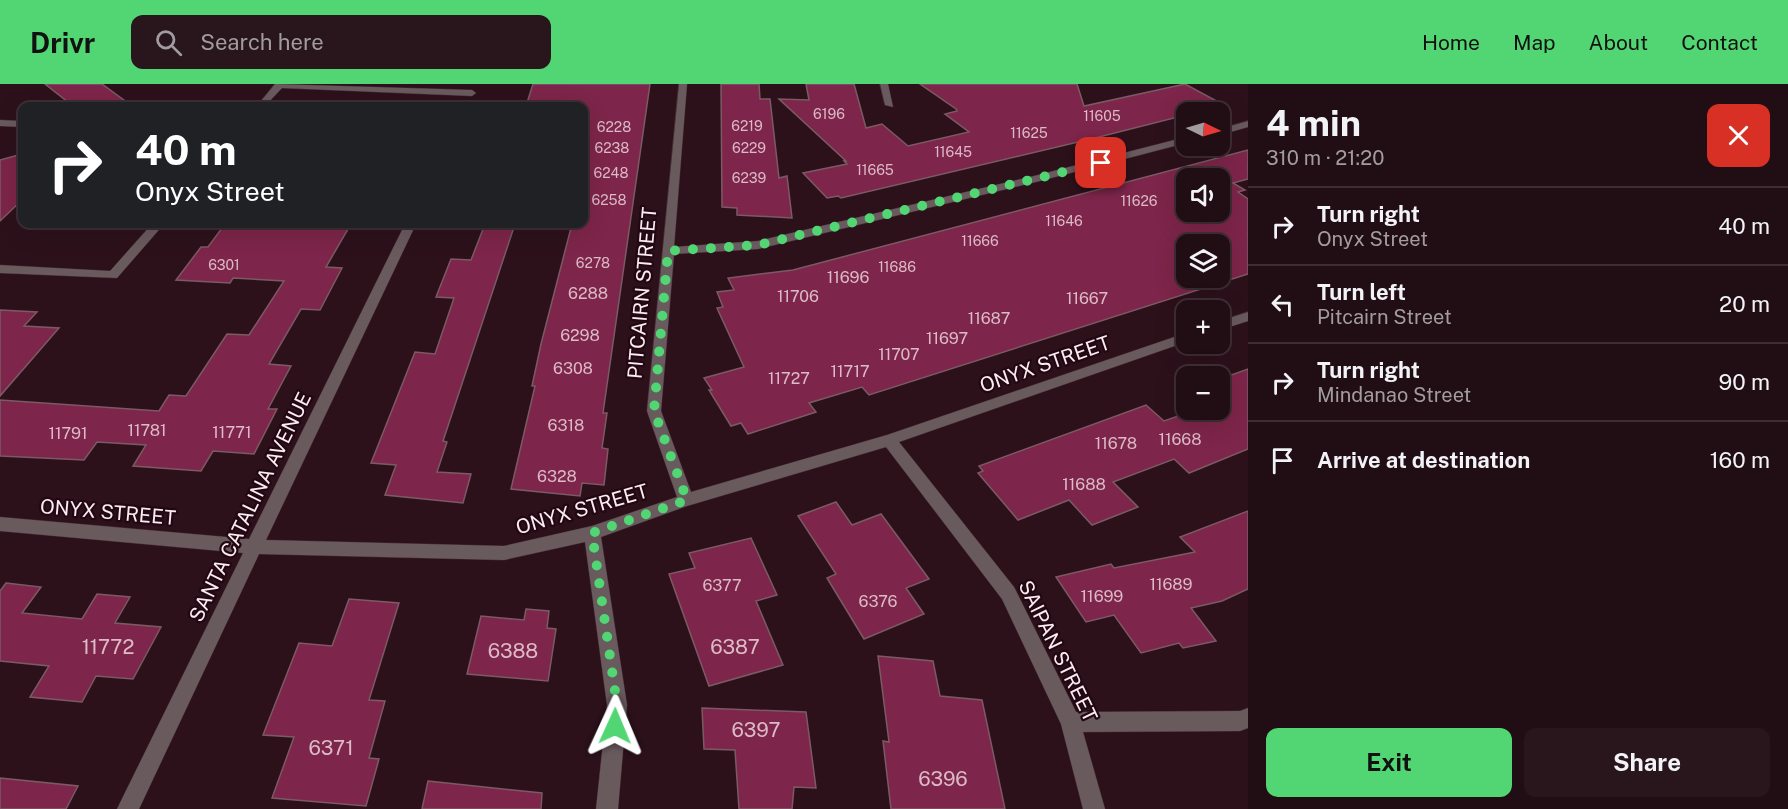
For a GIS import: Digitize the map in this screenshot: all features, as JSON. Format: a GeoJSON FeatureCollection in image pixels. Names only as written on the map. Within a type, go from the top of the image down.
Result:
{"type":"FeatureCollection","features":[{"type":"Feature","properties":{"kind":"street"},"geometry":{"type":"LineString","coordinates":[[264,102],[280,84],[472,93]]}},
{"type":"Feature","properties":{"kind":"street"},"geometry":{"type":"LineString","coordinates":[[468,102],[477,84]]}},
{"type":"Feature","properties":{"kind":"street","name":"PITCAIRN STREET"},"geometry":{"type":"LineString","coordinates":[[683,84],[654,411],[687,500]]}},
{"type":"Feature","properties":{"kind":"street"},"geometry":{"type":"LineString","coordinates":[[884,84],[890,105]]}},
{"type":"Feature","properties":{"kind":"street"},"geometry":{"type":"LineString","coordinates":[[0,123],[18,124]]}},
{"type":"Feature","properties":{"kind":"street"},"geometry":{"type":"LineString","coordinates":[[1230,129],[1248,124]]}},
{"type":"Feature","properties":{"kind":"street"},"geometry":{"type":"LineString","coordinates":[[668,251],[758,245],[1036,179],[1176,143]]}},
{"type":"Feature","properties":{"kind":"street"},"geometry":{"type":"LineString","coordinates":[[0,269],[113,275],[154,228]]}},
{"type":"Feature","properties":{"kind":"street","name":"SANTA CATALINA AVENUE"},"geometry":{"type":"LineString","coordinates":[[128,809],[408,228]]}},
{"type":"Feature","properties":{"kind":"street"},"geometry":{"type":"LineString","coordinates":[[1230,322],[1248,316]]}},
{"type":"Feature","properties":{"kind":"street","name":"ONYX STREET"},"geometry":{"type":"LineString","coordinates":[[0,524],[254,547],[504,553],[592,533],[687,500],[889,440],[1176,340]]}},
{"type":"Feature","properties":{"kind":"street","name":"SAIPAN STREET"},"geometry":{"type":"LineString","coordinates":[[889,440],[1008,593],[1070,722],[1094,809]]}},
{"type":"Feature","properties":{"kind":"street"},"geometry":{"type":"LineString","coordinates":[[592,533],[617,705],[607,809]]}},
{"type":"Feature","properties":{"kind":"street"},"geometry":{"type":"LineString","coordinates":[[1070,722],[1240,722],[1248,718]]}},
{"type":"Feature","properties":{"kind":"building"},"geometry":{"type":"Polygon","coordinates":[[[45,84],[102,84],[127,102],[68,102],[45,84]]]}},
{"type":"Feature","properties":{"kind":"building"},"geometry":{"type":"Polygon","coordinates":[[[533,84],[650,84],[603,413],[607,413],[602,448],[608,449],[604,485],[582,483],[580,496],[511,489],[535,386],[532,386],[541,344],[571,228],[588,228],[588,102],[527,102],[533,84]]]}},
{"type":"Feature","properties":{"kind":"building"},"geometry":{"type":"Polygon","coordinates":[[[721,84],[759,84],[760,99],[770,99],[779,178],[787,176],[792,218],[737,215],[737,208],[722,207],[721,84]]]}},
{"type":"Feature","properties":{"kind":"building"},"geometry":{"type":"Polygon","coordinates":[[[806,84],[854,84],[866,128],[882,124],[908,146],[969,132],[945,114],[957,111],[956,109],[920,84],[1077,84],[1084,106],[1185,84],[1219,102],[1176,102],[1176,118],[841,198],[838,196],[827,198],[803,173],[847,164],[844,161],[846,161],[779,99],[809,100],[806,84]]]}},
{"type":"Feature","properties":{"kind":"building"},"geometry":{"type":"Polygon","coordinates":[[[1248,150],[1248,179],[1233,183],[1245,190],[1238,192],[1248,199],[1248,274],[1230,280],[1230,234],[1176,234],[1176,288],[1204,288],[869,395],[862,387],[809,403],[816,412],[748,434],[741,423],[731,426],[704,378],[744,367],[717,308],[723,307],[717,292],[734,290],[728,278],[793,270],[1176,169],[1176,222],[1230,222],[1230,168],[1180,168],[1248,150]]]}},
{"type":"Feature","properties":{"kind":"building"},"geometry":{"type":"Polygon","coordinates":[[[18,155],[18,204],[0,221],[0,160],[18,155]]]}},
{"type":"Feature","properties":{"kind":"building"},"geometry":{"type":"Polygon","coordinates":[[[222,228],[349,228],[326,267],[342,268],[320,310],[301,309],[269,364],[291,366],[268,409],[277,409],[254,454],[213,451],[201,471],[133,466],[146,445],[97,442],[84,460],[0,456],[0,400],[159,411],[169,395],[186,396],[227,334],[249,335],[284,281],[233,278],[230,283],[176,280],[201,247],[208,247],[222,228]]]}},
{"type":"Feature","properties":{"kind":"building"},"geometry":{"type":"Polygon","coordinates":[[[483,228],[514,228],[443,441],[447,442],[437,472],[471,474],[463,503],[385,495],[396,465],[371,463],[415,352],[435,354],[454,298],[436,297],[451,259],[471,260],[483,228]]]}},
{"type":"Feature","properties":{"kind":"building"},"geometry":{"type":"Polygon","coordinates":[[[0,310],[37,312],[24,326],[59,328],[0,396],[0,310]]]}},
{"type":"Feature","properties":{"kind":"building"},"geometry":{"type":"Polygon","coordinates":[[[1248,369],[1248,449],[1189,473],[1174,459],[1113,482],[1138,507],[1092,525],[1069,500],[1018,520],[978,473],[983,471],[979,466],[1146,405],[1164,421],[1176,417],[1176,420],[1230,420],[1230,375],[1248,369]]]}},
{"type":"Feature","properties":{"kind":"building"},"geometry":{"type":"Polygon","coordinates":[[[836,502],[852,525],[881,514],[929,579],[906,588],[924,614],[864,639],[827,578],[836,574],[798,516],[836,502]]]}},
{"type":"Feature","properties":{"kind":"building"},"geometry":{"type":"Polygon","coordinates":[[[1248,511],[1248,589],[1222,601],[1191,608],[1216,641],[1183,648],[1179,643],[1141,653],[1114,615],[1086,622],[1056,577],[1111,564],[1114,568],[1195,552],[1180,537],[1248,511]]]}},
{"type":"Feature","properties":{"kind":"building"},"geometry":{"type":"Polygon","coordinates":[[[751,538],[777,595],[756,601],[783,665],[709,686],[669,574],[695,568],[689,553],[751,538]]]}},
{"type":"Feature","properties":{"kind":"building"},"geometry":{"type":"Polygon","coordinates":[[[6,583],[41,587],[22,613],[82,619],[97,594],[130,597],[115,623],[161,627],[133,679],[96,676],[82,702],[30,697],[49,666],[0,661],[0,591],[6,583]]]}},
{"type":"Feature","properties":{"kind":"building"},"geometry":{"type":"Polygon","coordinates":[[[349,599],[399,603],[369,700],[385,701],[369,758],[379,759],[366,806],[272,798],[294,737],[263,735],[299,643],[332,646],[349,599]]]}},
{"type":"Feature","properties":{"kind":"building"},"geometry":{"type":"Polygon","coordinates":[[[526,609],[549,611],[547,628],[556,629],[548,681],[467,674],[481,616],[524,620],[526,609]]]}},
{"type":"Feature","properties":{"kind":"building"},"geometry":{"type":"Polygon","coordinates":[[[878,656],[933,661],[940,696],[982,700],[1005,809],[891,809],[883,741],[889,742],[878,656]]]}},
{"type":"Feature","properties":{"kind":"building"},"geometry":{"type":"Polygon","coordinates":[[[702,708],[806,712],[816,788],[794,787],[792,809],[739,809],[735,750],[704,749],[702,708]]]}},
{"type":"Feature","properties":{"kind":"building"},"geometry":{"type":"Polygon","coordinates":[[[0,778],[78,786],[66,809],[0,809],[0,778]]]}},
{"type":"Feature","properties":{"kind":"building"},"geometry":{"type":"Polygon","coordinates":[[[428,781],[542,793],[541,809],[422,809],[428,781]]]}},
{"type":"Feature","properties":{"kind":"route"},"geometry":{"type":"LineString","coordinates":[[615,726],[617,705],[592,533],[687,500],[654,411],[668,251],[758,245],[1101,163]]}}]}
